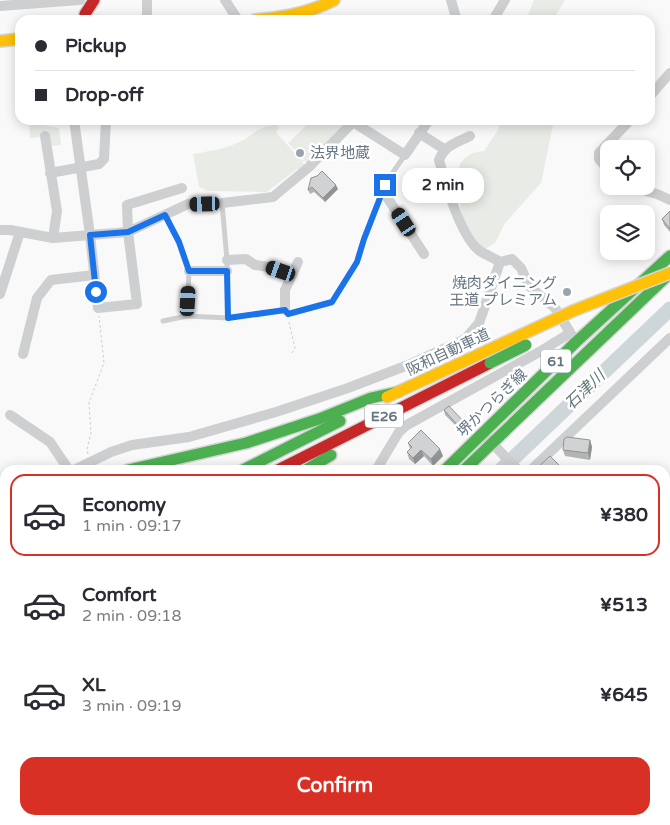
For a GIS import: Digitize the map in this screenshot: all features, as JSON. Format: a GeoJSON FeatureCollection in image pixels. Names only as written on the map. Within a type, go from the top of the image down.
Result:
{"type":"FeatureCollection","features":[{"type":"Feature","properties":{"kind":"main road"},"geometry":{"type":"LineString","coordinates":[[85,15],[94,0]]}},
{"type":"Feature","properties":{"kind":"main road"},"geometry":{"type":"LineString","coordinates":[[286,15],[306,11],[333,0]]}},
{"type":"Feature","properties":{"kind":"main road"},"geometry":{"type":"LineString","coordinates":[[0,41],[15,40]]}},
{"type":"Feature","properties":{"kind":"main road","name":"堺かつらぎ線"},"geometry":{"type":"LineString","coordinates":[[450,465],[577,329],[670,256]]}},
{"type":"Feature","properties":{"kind":"main road","name":"堺かつらぎ線"},"geometry":{"type":"LineString","coordinates":[[470,465],[495,446],[670,273]]}},
{"type":"Feature","properties":{"kind":"main road","name":"阪和自動車道"},"geometry":{"type":"LineString","coordinates":[[253,465],[398,392],[534,328],[670,273]]}},
{"type":"Feature","properties":{"kind":"main road","name":"阪和自動車道"},"geometry":{"type":"LineString","coordinates":[[288,465],[539,338],[577,329],[670,286]]}},
{"type":"Feature","properties":{"kind":"main road"},"geometry":{"type":"LineString","coordinates":[[315,465],[490,363]]}},
{"type":"Feature","properties":{"kind":"main road"},"geometry":{"type":"LineString","coordinates":[[152,465],[246,443],[319,419],[371,398],[398,392]]}},
{"type":"Feature","properties":{"kind":"street"},"geometry":{"type":"LineString","coordinates":[[3,4],[80,0]]}},
{"type":"Feature","properties":{"kind":"street"},"geometry":{"type":"LineString","coordinates":[[147,0],[147,15]]}},
{"type":"Feature","properties":{"kind":"street"},"geometry":{"type":"LineString","coordinates":[[225,0],[235,15]]}},
{"type":"Feature","properties":{"kind":"street"},"geometry":{"type":"LineString","coordinates":[[451,0],[456,15]]}},
{"type":"Feature","properties":{"kind":"street"},"geometry":{"type":"LineString","coordinates":[[496,15],[505,0]]}},
{"type":"Feature","properties":{"kind":"street"},"geometry":{"type":"LineString","coordinates":[[655,90],[670,73]]}},
{"type":"Feature","properties":{"kind":"street"},"geometry":{"type":"LineString","coordinates":[[75,125],[98,308],[136,304],[127,206],[182,188]]}},
{"type":"Feature","properties":{"kind":"street"},"geometry":{"type":"LineString","coordinates":[[50,172],[99,164],[104,159],[106,125]]}},
{"type":"Feature","properties":{"kind":"street"},"geometry":{"type":"LineString","coordinates":[[0,230],[54,238],[128,232],[188,204],[222,203],[273,197],[309,167],[348,125]]}},
{"type":"Feature","properties":{"kind":"street"},"geometry":{"type":"LineString","coordinates":[[358,125],[405,155],[425,125]]}},
{"type":"Feature","properties":{"kind":"street"},"geometry":{"type":"LineString","coordinates":[[611,140],[625,125]]}},
{"type":"Feature","properties":{"kind":"street"},"geometry":{"type":"LineString","coordinates":[[419,134],[444,149]]}},
{"type":"Feature","properties":{"kind":"street"},"geometry":{"type":"LineString","coordinates":[[46,136],[57,211],[54,238]]}},
{"type":"Feature","properties":{"kind":"street"},"geometry":{"type":"LineString","coordinates":[[379,465],[399,432],[407,425],[542,351],[577,329],[530,286],[521,268],[512,259],[500,262],[478,250],[469,239],[455,209],[439,160],[444,149],[470,136]]}},
{"type":"Feature","properties":{"kind":"street"},"geometry":{"type":"LineString","coordinates":[[383,191],[424,254]]}},
{"type":"Feature","properties":{"kind":"street"},"geometry":{"type":"LineString","coordinates":[[655,193],[670,200]]}},
{"type":"Feature","properties":{"kind":"street"},"geometry":{"type":"LineString","coordinates":[[1,288],[20,232]]}},
{"type":"Feature","properties":{"kind":"street"},"geometry":{"type":"LineString","coordinates":[[227,260],[246,258],[255,265],[269,267],[292,275]]}},
{"type":"Feature","properties":{"kind":"street"},"geometry":{"type":"LineString","coordinates":[[286,312],[285,290],[298,262]]}},
{"type":"Feature","properties":{"kind":"street"},"geometry":{"type":"LineString","coordinates":[[83,465],[132,445],[189,437],[276,412],[365,382],[465,339],[479,323],[500,262]]}},
{"type":"Feature","properties":{"kind":"street"},"geometry":{"type":"LineString","coordinates":[[189,271],[227,271]]}},
{"type":"Feature","properties":{"kind":"street"},"geometry":{"type":"LineString","coordinates":[[23,354],[37,298],[51,280],[94,275]]}},
{"type":"Feature","properties":{"kind":"street"},"geometry":{"type":"LineString","coordinates":[[536,465],[670,338]]}},
{"type":"Feature","properties":{"kind":"street"},"geometry":{"type":"LineString","coordinates":[[10,415],[50,442],[66,465]]}},
{"type":"Feature","properties":{"kind":"street"},"geometry":{"type":"LineString","coordinates":[[482,432],[513,465]]}},
{"type":"Feature","properties":{"kind":"lane"},"geometry":{"type":"LineString","coordinates":[[162,321],[187,316],[228,318],[286,312],[332,302],[357,262],[383,191],[389,178],[405,155]]}},
{"type":"Feature","properties":{"kind":"lane"},"geometry":{"type":"LineString","coordinates":[[222,203],[227,260],[228,318]]}},
{"type":"Feature","properties":{"kind":"lane"},"geometry":{"type":"LineString","coordinates":[[165,215],[179,242],[189,271],[187,316]]}},
{"type":"Feature","properties":{"kind":"path"},"geometry":{"type":"LineString","coordinates":[[298,149],[295,152],[309,167]]}},
{"type":"Feature","properties":{"kind":"path"},"geometry":{"type":"LineString","coordinates":[[89,462],[87,449],[91,433],[89,403],[104,363],[98,308]]}},
{"type":"Feature","properties":{"kind":"path"},"geometry":{"type":"LineString","coordinates":[[286,312],[295,348],[292,352]]}},
{"type":"Feature","properties":{"kind":"shaded area"},"geometry":{"type":"Polygon","coordinates":[[[534,0],[565,0],[556,15],[528,15],[534,0]]]}},
{"type":"Feature","properties":{"kind":"shaded area"},"geometry":{"type":"Polygon","coordinates":[[[29,125],[59,128],[61,145],[50,146],[49,136],[30,138],[29,125]]]}},
{"type":"Feature","properties":{"kind":"shaded area"},"geometry":{"type":"Polygon","coordinates":[[[277,125],[279,128],[276,132],[305,165],[301,169],[297,169],[267,192],[208,191],[199,187],[193,154],[231,146],[260,129],[277,125]]]}},
{"type":"Feature","properties":{"kind":"shaded area"},"geometry":{"type":"Polygon","coordinates":[[[307,125],[344,125],[307,163],[288,143],[307,125]]]}},
{"type":"Feature","properties":{"kind":"shaded area"},"geometry":{"type":"Polygon","coordinates":[[[499,125],[553,125],[541,183],[505,223],[495,243],[482,251],[469,232],[463,217],[458,187],[459,169],[463,160],[468,156],[484,151],[498,130],[499,125]]]}},
{"type":"Feature","properties":{"kind":"building"},"geometry":{"type":"Polygon","coordinates":[[[322,171],[336,185],[323,198],[312,187],[308,190],[311,178],[317,176],[322,171]]]}},
{"type":"Feature","properties":{"kind":"building"},"geometry":{"type":"Polygon","coordinates":[[[670,211],[670,229],[662,219],[670,211]]]}},
{"type":"Feature","properties":{"kind":"building"},"geometry":{"type":"Polygon","coordinates":[[[449,406],[466,424],[461,429],[444,410],[449,406]]]}},
{"type":"Feature","properties":{"kind":"building"},"geometry":{"type":"Polygon","coordinates":[[[421,430],[440,449],[431,459],[421,450],[413,458],[407,452],[412,447],[408,443],[421,430]]]}},
{"type":"Feature","properties":{"kind":"building"},"geometry":{"type":"Polygon","coordinates":[[[567,437],[590,440],[588,453],[563,450],[564,439],[567,437]]]}},
{"type":"Feature","properties":{"kind":"building"},"geometry":{"type":"Polygon","coordinates":[[[550,456],[559,465],[540,465],[550,456]]]}},
{"type":"Feature","properties":{"kind":"waterway","name":"石津川"},"geometry":{"type":"LineString","coordinates":[[506,465],[670,309]]}},
{"type":"Feature","properties":{"kind":"traffic: fast"},"geometry":{"type":"LineString","coordinates":[[450,465],[576,342],[670,256]]}},
{"type":"Feature","properties":{"kind":"traffic: fast"},"geometry":{"type":"LineString","coordinates":[[469,465],[669,274]]}},
{"type":"Feature","properties":{"kind":"traffic: fast"},"geometry":{"type":"LineString","coordinates":[[490,363],[526,345]]}},
{"type":"Feature","properties":{"kind":"traffic: fast"},"geometry":{"type":"LineString","coordinates":[[150,465],[246,443],[319,419],[371,398],[398,392]]}},
{"type":"Feature","properties":{"kind":"traffic: fast"},"geometry":{"type":"LineString","coordinates":[[253,465],[340,421]]}},
{"type":"Feature","properties":{"kind":"traffic: fast"},"geometry":{"type":"LineString","coordinates":[[314,465],[331,455]]}},
{"type":"Feature","properties":{"kind":"traffic: slow"},"geometry":{"type":"LineString","coordinates":[[291,15],[334,0]]}},
{"type":"Feature","properties":{"kind":"traffic: slow"},"geometry":{"type":"LineString","coordinates":[[0,41],[15,40]]}},
{"type":"Feature","properties":{"kind":"traffic: slow"},"geometry":{"type":"LineString","coordinates":[[482,353],[575,310],[670,273]]}},
{"type":"Feature","properties":{"kind":"traffic: slow"},"geometry":{"type":"LineString","coordinates":[[387,397],[482,353]]}},
{"type":"Feature","properties":{"kind":"traffic: jam"},"geometry":{"type":"LineString","coordinates":[[85,15],[94,0]]}},
{"type":"Feature","properties":{"kind":"traffic: jam"},"geometry":{"type":"LineString","coordinates":[[288,465],[490,363]]}},
{"type":"Feature","properties":{"kind":"place","name":"法界地蔵"},"geometry":{"type":"Point","coordinates":[300,153]}},
{"type":"Feature","properties":{"kind":"place","name":"焼肉ダイニング 王道 プレミアム"},"geometry":{"type":"Point","coordinates":[567,292]}},
{"type":"Feature","properties":{"kind":"route"},"geometry":{"type":"LineString","coordinates":[[96,292],[90,235],[128,232],[165,215],[179,242],[189,271],[227,271],[228,318],[285,310],[288,314],[332,302],[357,262],[385,185]]}}]}
